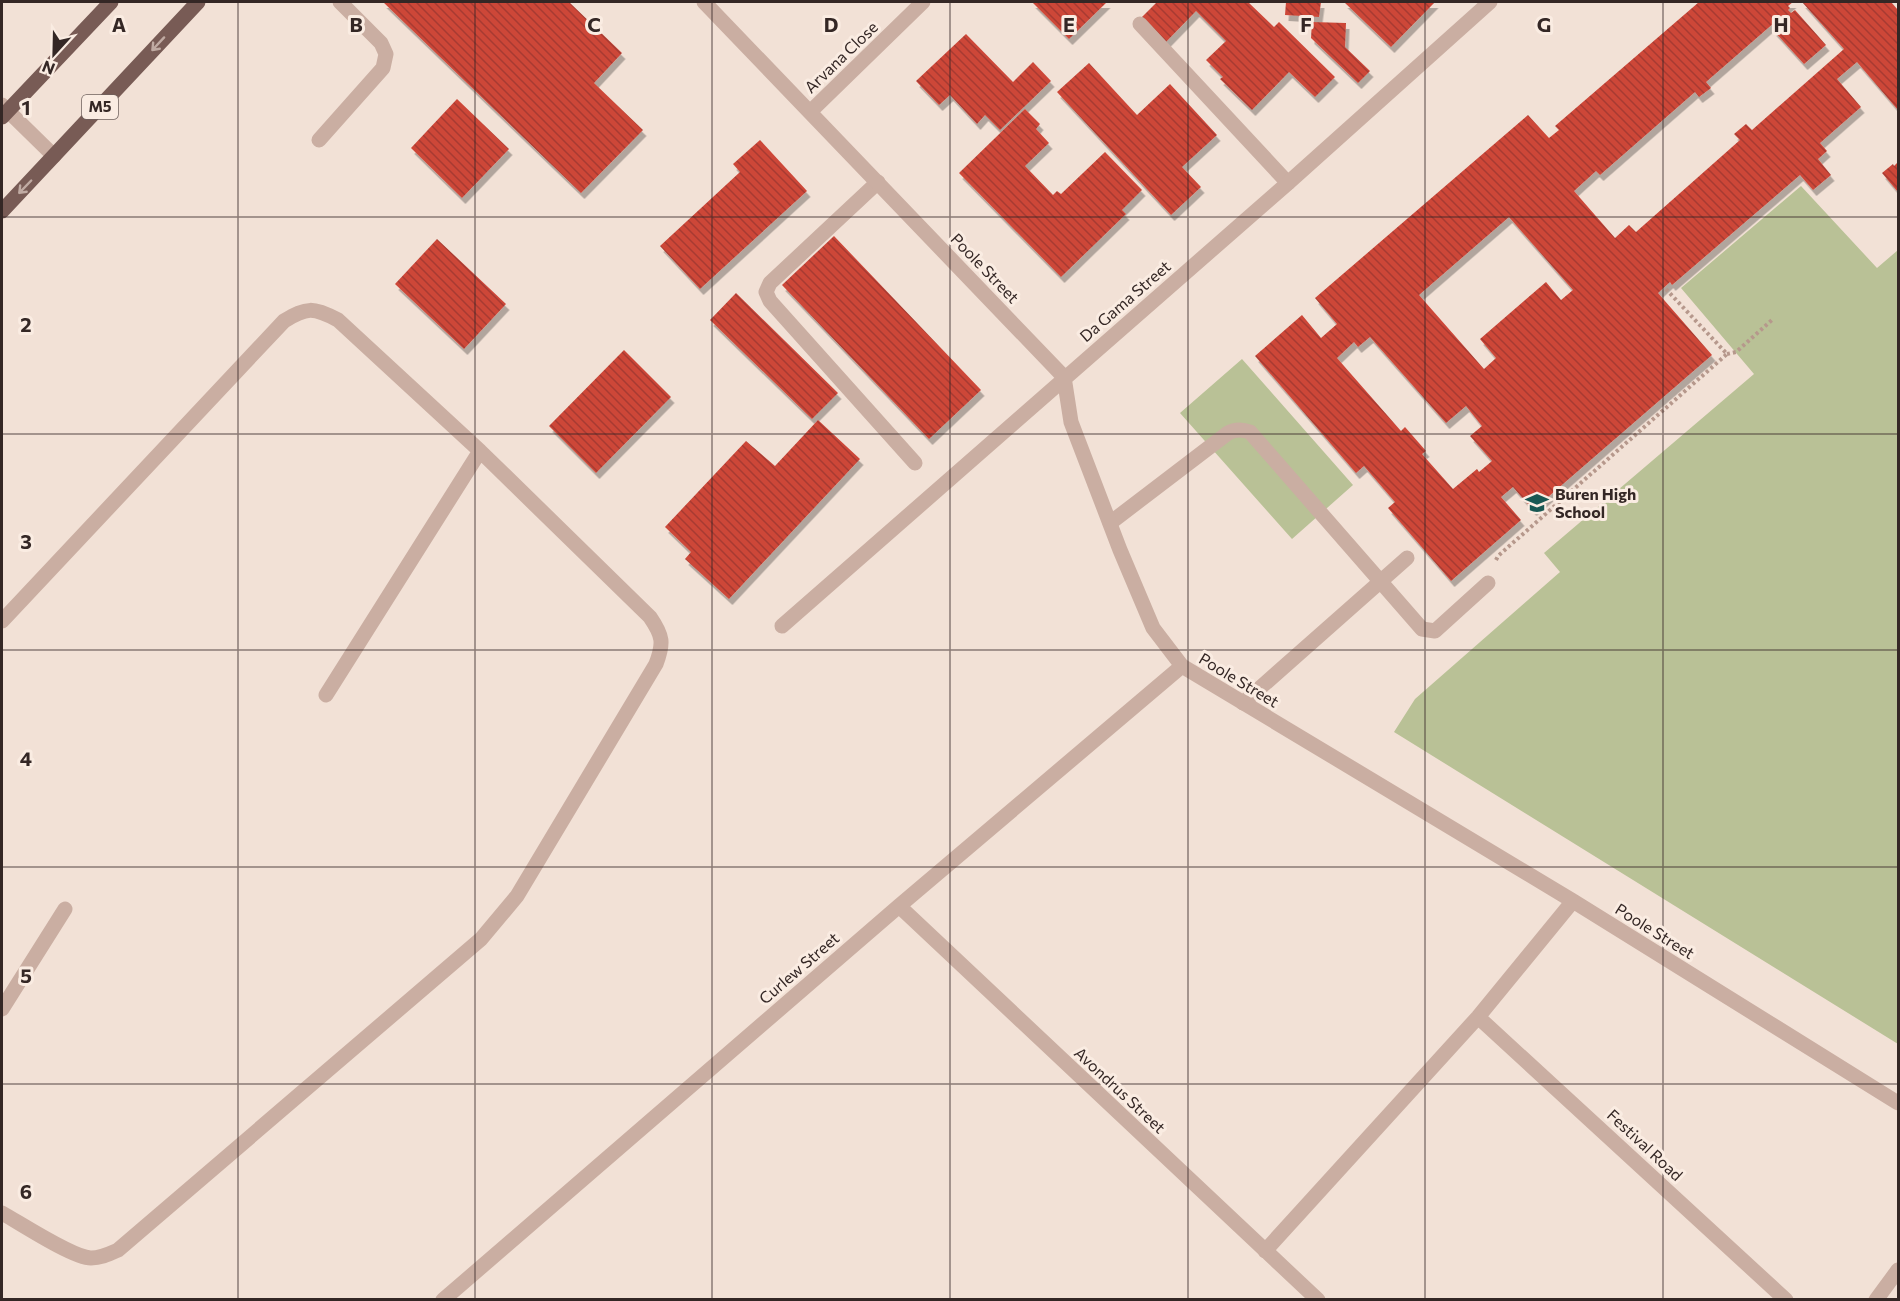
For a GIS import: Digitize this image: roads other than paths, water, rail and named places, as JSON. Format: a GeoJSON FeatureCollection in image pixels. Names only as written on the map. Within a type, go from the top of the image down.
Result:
{"type":"FeatureCollection","features":[{"type":"Feature","properties":{"kind":"main road"},"geometry":{"type":"LineString","coordinates":[[3,111],[111,2]]}},
{"type":"Feature","properties":{"kind":"main road","name":"M5"},"geometry":{"type":"LineString","coordinates":[[2,211],[198,2]]}},
{"type":"Feature","properties":{"kind":"street"},"geometry":{"type":"LineString","coordinates":[[319,140],[383,68],[386,54],[381,43],[340,2]]}},
{"type":"Feature","properties":{"kind":"street","name":"Poole Street"},"geometry":{"type":"LineString","coordinates":[[704,2],[1064,377],[1071,422],[1110,523],[1153,628],[1182,666],[1573,901],[1899,1103]]}},
{"type":"Feature","properties":{"kind":"street","name":"Arvana Close"},"geometry":{"type":"LineString","coordinates":[[810,112],[922,2]]}},
{"type":"Feature","properties":{"kind":"street","name":"Da Gama Street"},"geometry":{"type":"LineString","coordinates":[[782,626],[1288,183],[1490,2]]}},
{"type":"Feature","properties":{"kind":"street"},"geometry":{"type":"LineString","coordinates":[[1140,24],[1288,183]]}},
{"type":"Feature","properties":{"kind":"street"},"geometry":{"type":"LineString","coordinates":[[3,111],[54,156]]}},
{"type":"Feature","properties":{"kind":"street"},"geometry":{"type":"LineString","coordinates":[[878,182],[770,283],[766,292],[770,301],[915,463]]}},
{"type":"Feature","properties":{"kind":"street"},"geometry":{"type":"LineString","coordinates":[[2,621],[284,321],[300,311],[320,310],[338,320],[480,451],[650,617],[660,631],[662,648],[656,664],[517,896],[481,939],[118,1250],[105,1257],[89,1258],[75,1254],[2,1213]]}},
{"type":"Feature","properties":{"kind":"street"},"geometry":{"type":"LineString","coordinates":[[1110,523],[1228,433],[1233,430],[1244,430],[1250,432],[1422,629],[1435,631],[1488,583]]}},
{"type":"Feature","properties":{"kind":"street"},"geometry":{"type":"LineString","coordinates":[[326,694],[480,451]]}},
{"type":"Feature","properties":{"kind":"street"},"geometry":{"type":"LineString","coordinates":[[1243,703],[1407,558]]}},
{"type":"Feature","properties":{"kind":"street","name":"Curlew Street"},"geometry":{"type":"LineString","coordinates":[[443,1299],[899,906],[1182,666]]}},
{"type":"Feature","properties":{"kind":"street"},"geometry":{"type":"LineString","coordinates":[[1265,1251],[1479,1017],[1573,901]]}},
{"type":"Feature","properties":{"kind":"street","name":"Avondrus Street"},"geometry":{"type":"LineString","coordinates":[[899,906],[1318,1299]]}},
{"type":"Feature","properties":{"kind":"street"},"geometry":{"type":"LineString","coordinates":[[2,1009],[65,909]]}},
{"type":"Feature","properties":{"kind":"street","name":"Festival Road"},"geometry":{"type":"LineString","coordinates":[[1479,1017],[1786,1299]]}},
{"type":"Feature","properties":{"kind":"street"},"geometry":{"type":"LineString","coordinates":[[1876,1299],[1899,1270]]}},
{"type":"Feature","properties":{"kind":"place","name":"Buren High School"},"geometry":{"type":"Point","coordinates":[1537,503]}}]}
